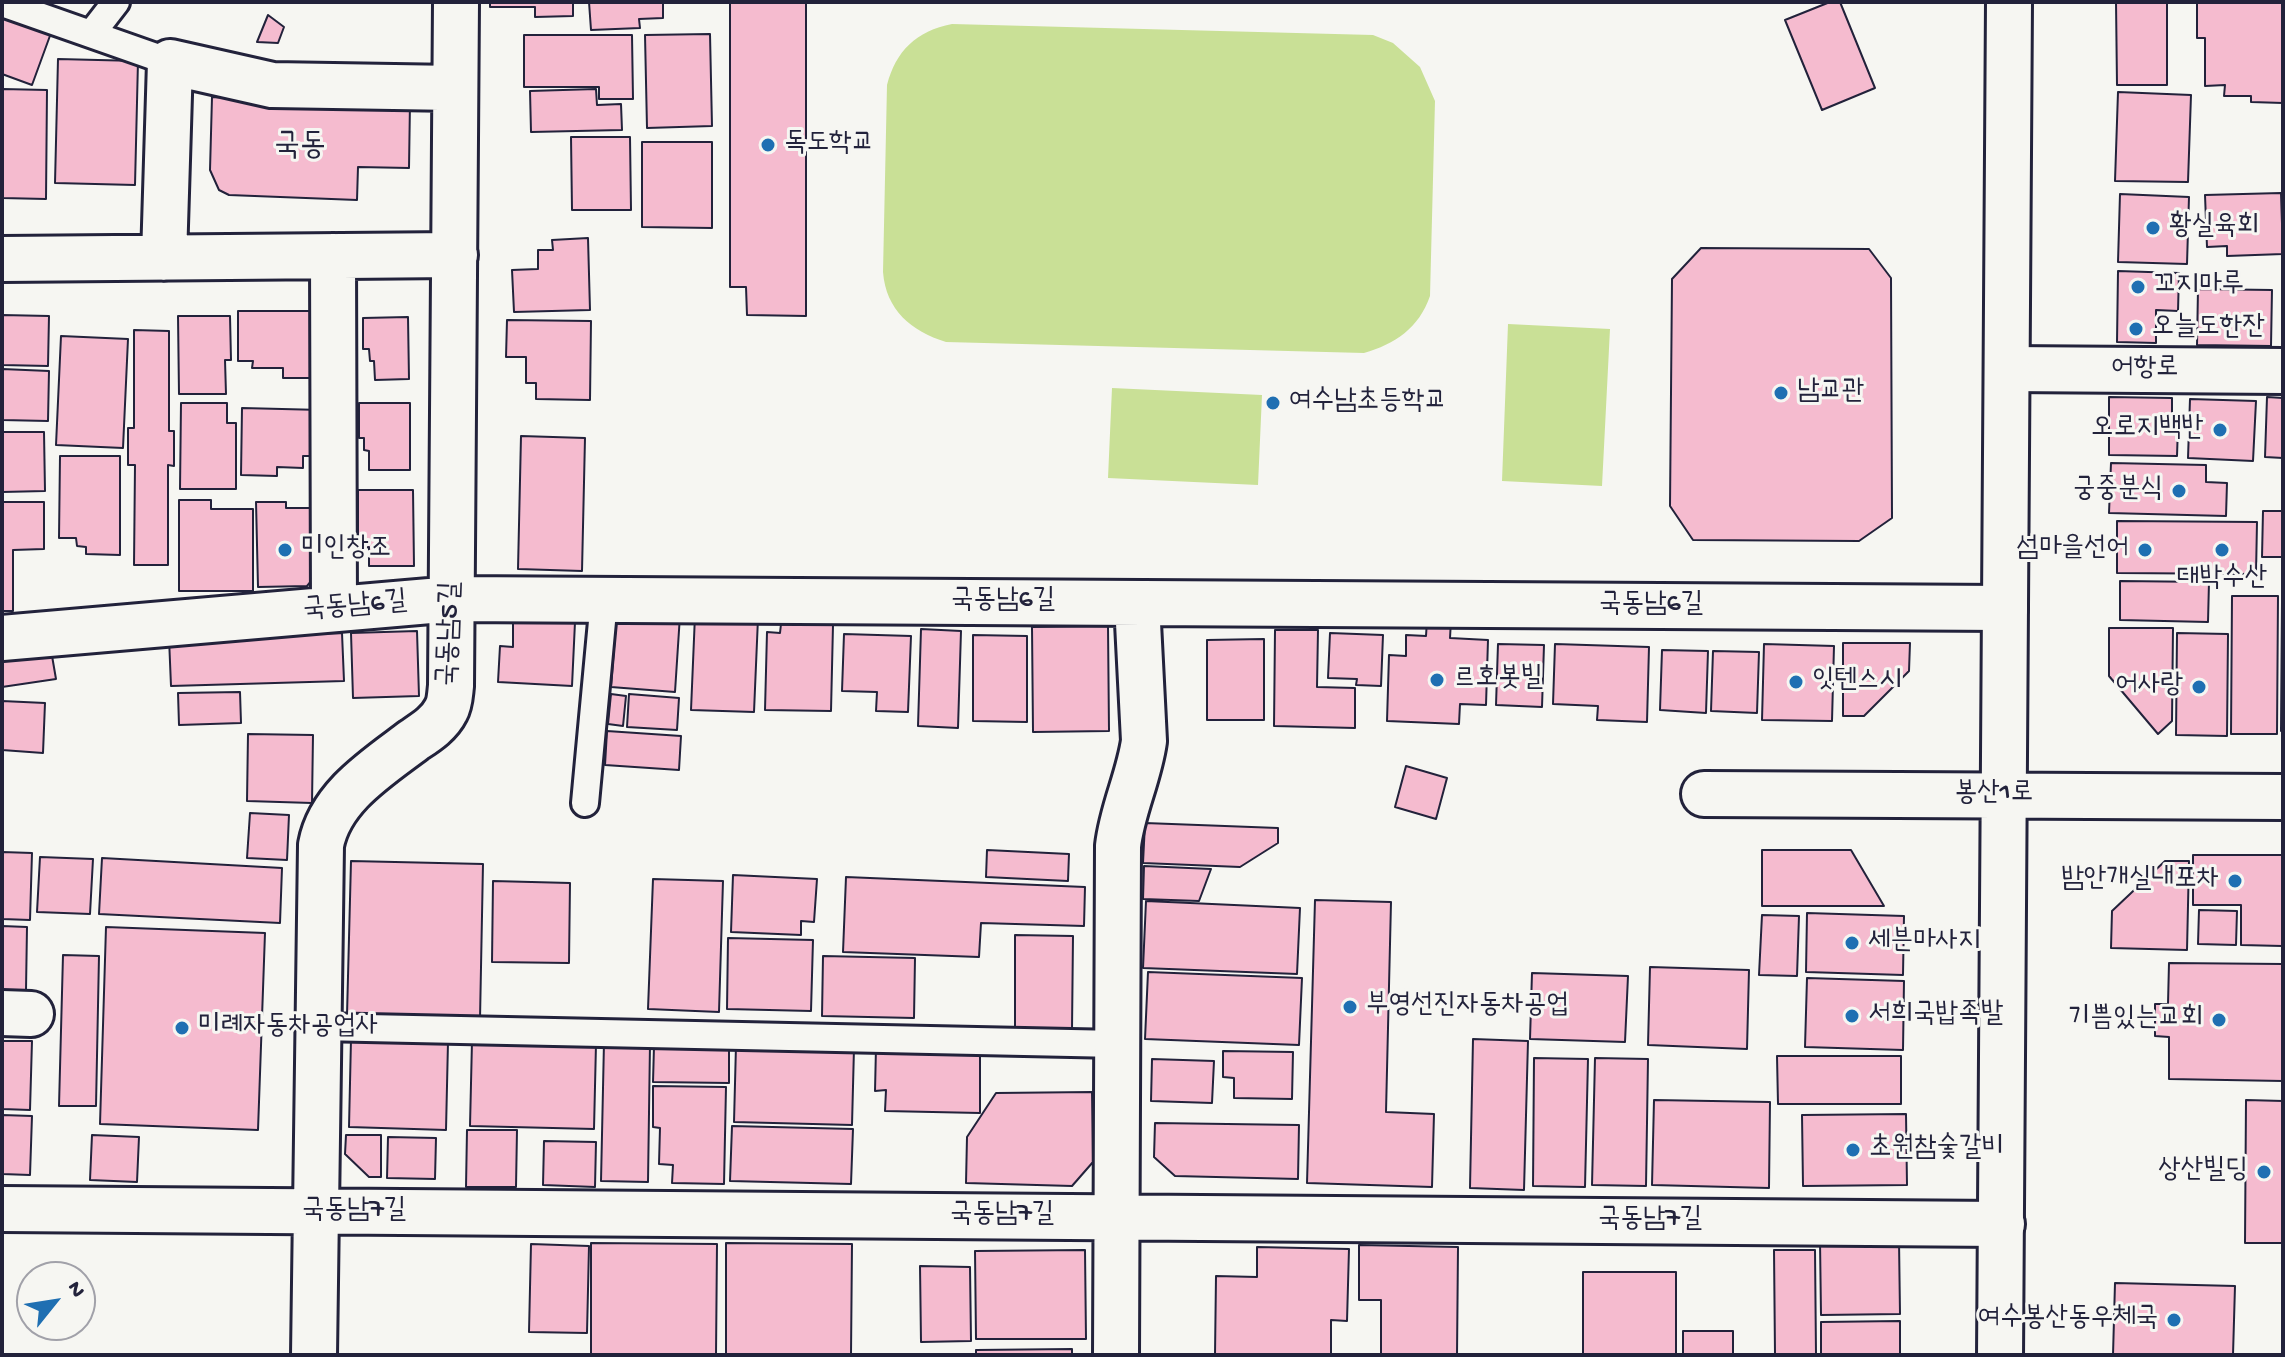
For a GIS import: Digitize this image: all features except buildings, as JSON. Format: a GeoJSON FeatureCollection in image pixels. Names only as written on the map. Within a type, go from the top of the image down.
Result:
{"type":"FeatureCollection","features":[{"type":"Feature","properties":{"kind":"street","name":"국동남5길"},"geometry":{"type":"LineString","coordinates":[[314,1355],[323,834],[331,813],[338,805],[369,776],[438,722],[446,710],[451,686],[456,2]]}},
{"type":"Feature","properties":{"kind":"street"},"geometry":{"type":"LineString","coordinates":[[2000,1355],[2009,2]]}},
{"type":"Feature","properties":{"kind":"street"},"geometry":{"type":"LineString","coordinates":[[164,258],[170,62],[272,85],[455,88]]}},
{"type":"Feature","properties":{"kind":"street"},"geometry":{"type":"LineString","coordinates":[[2,259],[455,255]]}},
{"type":"Feature","properties":{"kind":"street"},"geometry":{"type":"LineString","coordinates":[[333,256],[334,609]]}},
{"type":"Feature","properties":{"kind":"street","name":"어항로"},"geometry":{"type":"LineString","coordinates":[[2007,369],[2283,371]]}},
{"type":"Feature","properties":{"kind":"street","name":"국동남6길"},"geometry":{"type":"LineString","coordinates":[[2,638],[453,599],[2005,608]]}},
{"type":"Feature","properties":{"kind":"street"},"geometry":{"type":"LineString","coordinates":[[1116,1355],[1118,846],[1120,826],[1142,757],[1144,741],[1137,603]]}},
{"type":"Feature","properties":{"kind":"street","name":"봉산1로"},"geometry":{"type":"LineString","coordinates":[[1704,794],[2283,797]]}},
{"type":"Feature","properties":{"kind":"street","name":"국동남7길"},"geometry":{"type":"LineString","coordinates":[[2,1209],[2002,1224]]}},
{"type":"Feature","properties":{"kind":"lane"},"geometry":{"type":"LineString","coordinates":[[92,33],[116,2]]}},
{"type":"Feature","properties":{"kind":"lane"},"geometry":{"type":"LineString","coordinates":[[2,3],[170,62]]}},
{"type":"Feature","properties":{"kind":"lane"},"geometry":{"type":"LineString","coordinates":[[585,803],[604,600]]}},
{"type":"Feature","properties":{"kind":"lane"},"geometry":{"type":"LineString","coordinates":[[319,1027],[1118,1044]]}},
{"type":"Feature","properties":{"kind":"green space"},"geometry":{"type":"Polygon","coordinates":[[[952,24],[1373,35],[1393,43],[1420,67],[1435,101],[1430,296],[1419,317],[1396,339],[1364,353],[946,342],[922,332],[895,308],[883,272],[887,85],[896,62],[909,44],[928,32],[952,24]]]}},
{"type":"Feature","properties":{"kind":"green space"},"geometry":{"type":"Polygon","coordinates":[[[1508,324],[1610,329],[1602,486],[1502,481],[1508,324]]]}},
{"type":"Feature","properties":{"kind":"green space"},"geometry":{"type":"Polygon","coordinates":[[[1112,388],[1262,395],[1258,485],[1108,478],[1112,388]]]}},
{"type":"Feature","properties":{"kind":"place","name":"독도학교"},"geometry":{"type":"Point","coordinates":[768,145]}},
{"type":"Feature","properties":{"kind":"place","name":"황실육회"},"geometry":{"type":"Point","coordinates":[2153,228]}},
{"type":"Feature","properties":{"kind":"place","name":"꼬지마루"},"geometry":{"type":"Point","coordinates":[2138,287]}},
{"type":"Feature","properties":{"kind":"place","name":"오늘도한잔"},"geometry":{"type":"Point","coordinates":[2136,329]}},
{"type":"Feature","properties":{"kind":"place","name":"남교관"},"geometry":{"type":"Point","coordinates":[1781,393]}},
{"type":"Feature","properties":{"kind":"place","name":"여수남초등학교"},"geometry":{"type":"Point","coordinates":[1273,403]}},
{"type":"Feature","properties":{"kind":"place","name":"오로지백반"},"geometry":{"type":"Point","coordinates":[2220,430]}},
{"type":"Feature","properties":{"kind":"place","name":"궁중분식"},"geometry":{"type":"Point","coordinates":[2179,491]}},
{"type":"Feature","properties":{"kind":"place","name":"미인창조"},"geometry":{"type":"Point","coordinates":[285,550]}},
{"type":"Feature","properties":{"kind":"place","name":"섬마을선어"},"geometry":{"type":"Point","coordinates":[2145,550]}},
{"type":"Feature","properties":{"kind":"place","name":"대박수산"},"geometry":{"type":"Point","coordinates":[2222,550]}},
{"type":"Feature","properties":{"kind":"place","name":"르호봇빌"},"geometry":{"type":"Point","coordinates":[1437,680]}},
{"type":"Feature","properties":{"kind":"place","name":"잇텐스시"},"geometry":{"type":"Point","coordinates":[1796,682]}},
{"type":"Feature","properties":{"kind":"place","name":"어사랑"},"geometry":{"type":"Point","coordinates":[2199,687]}},
{"type":"Feature","properties":{"kind":"place","name":"밤안개실내포차"},"geometry":{"type":"Point","coordinates":[2235,881]}},
{"type":"Feature","properties":{"kind":"place","name":"세븐마사지"},"geometry":{"type":"Point","coordinates":[1852,943]}},
{"type":"Feature","properties":{"kind":"place","name":"부영선진자동차공업"},"geometry":{"type":"Point","coordinates":[1350,1007]}},
{"type":"Feature","properties":{"kind":"place","name":"서희국밥족발"},"geometry":{"type":"Point","coordinates":[1852,1016]}},
{"type":"Feature","properties":{"kind":"place","name":"기쁨있는교회"},"geometry":{"type":"Point","coordinates":[2219,1020]}},
{"type":"Feature","properties":{"kind":"place","name":"미례자동차공업사"},"geometry":{"type":"Point","coordinates":[182,1028]}},
{"type":"Feature","properties":{"kind":"place","name":"초원참숯갈비"},"geometry":{"type":"Point","coordinates":[1853,1150]}},
{"type":"Feature","properties":{"kind":"place","name":"상산빌딩"},"geometry":{"type":"Point","coordinates":[2264,1172]}},
{"type":"Feature","properties":{"kind":"place","name":"여수봉산동우체국"},"geometry":{"type":"Point","coordinates":[2174,1320]}},
{"type":"Feature","properties":{"kind":"district","name":"국동"},"geometry":{"type":"Point","coordinates":[300,148]}}]}
